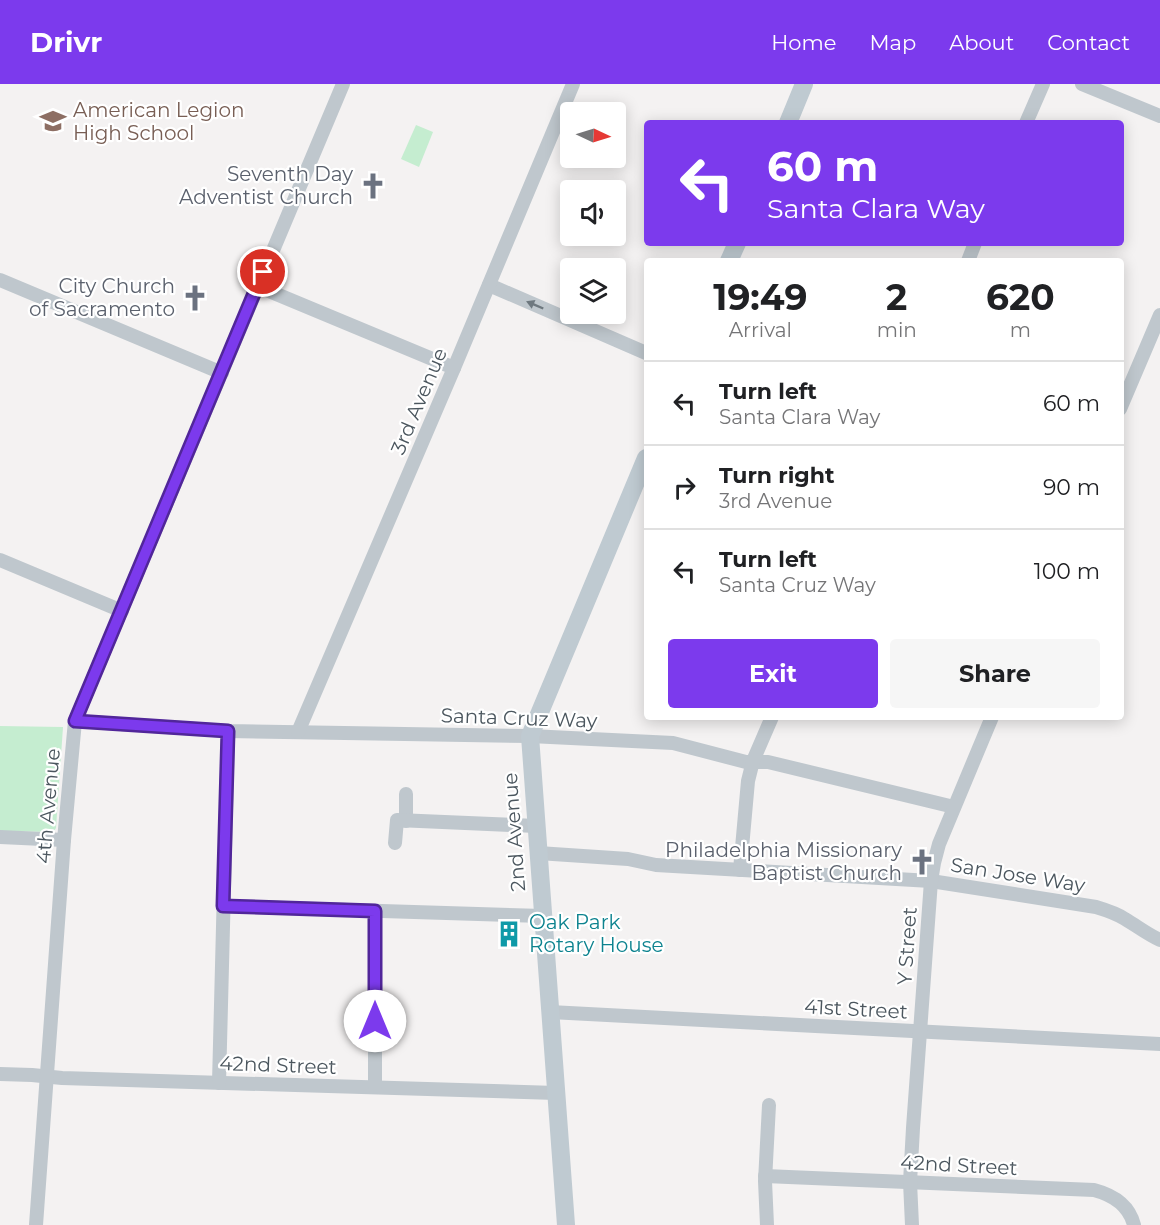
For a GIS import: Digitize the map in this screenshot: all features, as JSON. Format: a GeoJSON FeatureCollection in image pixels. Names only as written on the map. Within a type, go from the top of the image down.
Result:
{"type":"FeatureCollection","features":[{"type":"Feature","properties":{"kind":"street","name":"4th Avenue"},"geometry":{"type":"LineString","coordinates":[[36,1225],[75,721],[343,84]]}},
{"type":"Feature","properties":{"kind":"street","name":"3rd Avenue"},"geometry":{"type":"LineString","coordinates":[[298,732],[573,84]]}},
{"type":"Feature","properties":{"kind":"street"},"geometry":{"type":"LineString","coordinates":[[789,120],[804,84]]}},
{"type":"Feature","properties":{"kind":"street"},"geometry":{"type":"LineString","coordinates":[[1027,120],[1043,84]]}},
{"type":"Feature","properties":{"kind":"street"},"geometry":{"type":"LineString","coordinates":[[1082,84],[1160,117]]}},
{"type":"Feature","properties":{"kind":"street"},"geometry":{"type":"LineString","coordinates":[[1,285],[222,373]]}},
{"type":"Feature","properties":{"kind":"street"},"geometry":{"type":"LineString","coordinates":[[489,285],[644,352]]}},
{"type":"Feature","properties":{"kind":"street"},"geometry":{"type":"LineString","coordinates":[[257,286],[454,368]]}},
{"type":"Feature","properties":{"kind":"street"},"geometry":{"type":"LineString","coordinates":[[1124,400],[1160,315]]}},
{"type":"Feature","properties":{"kind":"street","name":"2nd Avenue"},"geometry":{"type":"LineString","coordinates":[[566,1225],[530,736],[644,463]]}},
{"type":"Feature","properties":{"kind":"street"},"geometry":{"type":"LineString","coordinates":[[0,560],[122,611]]}},
{"type":"Feature","properties":{"kind":"street"},"geometry":{"type":"LineString","coordinates":[[740,870],[747,781],[771,720]]}},
{"type":"Feature","properties":{"kind":"street","name":"Y Street"},"geometry":{"type":"LineString","coordinates":[[912,1225],[910,1182],[931,881],[939,844],[991,720]]}},
{"type":"Feature","properties":{"kind":"street","name":"Santa Cruz Way"},"geometry":{"type":"LineString","coordinates":[[75,721],[228,731],[530,736],[673,743],[746,762],[768,762],[954,807]]}},
{"type":"Feature","properties":{"kind":"street"},"geometry":{"type":"LineString","coordinates":[[219,1083],[228,731]]}},
{"type":"Feature","properties":{"kind":"street"},"geometry":{"type":"LineString","coordinates":[[406,794],[406,821]]}},
{"type":"Feature","properties":{"kind":"street"},"geometry":{"type":"LineString","coordinates":[[395,843],[397,820],[536,825]]}},
{"type":"Feature","properties":{"kind":"street"},"geometry":{"type":"LineString","coordinates":[[0,837],[64,840]]}},
{"type":"Feature","properties":{"kind":"street","name":"San Jose Way"},"geometry":{"type":"LineString","coordinates":[[538,853],[628,859],[656,866],[931,881],[1096,907],[1111,911],[1149,935],[1160,939]]}},
{"type":"Feature","properties":{"kind":"street"},"geometry":{"type":"LineString","coordinates":[[223,906],[543,916]]}},
{"type":"Feature","properties":{"kind":"street"},"geometry":{"type":"LineString","coordinates":[[375,911],[375,1087]]}},
{"type":"Feature","properties":{"kind":"street","name":"41st Street"},"geometry":{"type":"LineString","coordinates":[[550,1012],[1160,1044]]}},
{"type":"Feature","properties":{"kind":"street","name":"42nd Street"},"geometry":{"type":"LineString","coordinates":[[0,1074],[62,1078],[556,1093]]}},
{"type":"Feature","properties":{"kind":"street"},"geometry":{"type":"LineString","coordinates":[[767,1225],[765,1176],[769,1105]]}},
{"type":"Feature","properties":{"kind":"street","name":"42nd Street"},"geometry":{"type":"LineString","coordinates":[[765,1176],[1094,1191],[1106,1193],[1117,1200],[1126,1209],[1134,1225]]}},
{"type":"Feature","properties":{"kind":"green space"},"geometry":{"type":"Polygon","coordinates":[[[416,125],[433,132],[419,167],[401,159],[416,125]]]}},
{"type":"Feature","properties":{"kind":"green space"},"geometry":{"type":"Polygon","coordinates":[[[0,726],[63,727],[54,831],[0,831],[0,726]]]}},
{"type":"Feature","properties":{"kind":"place","name":"American Legion High School"},"geometry":{"type":"Point","coordinates":[53,121]}},
{"type":"Feature","properties":{"kind":"place","name":"Seventh Day Adventist Church"},"geometry":{"type":"Point","coordinates":[373,186]}},
{"type":"Feature","properties":{"kind":"place","name":"City Church of Sacramento"},"geometry":{"type":"Point","coordinates":[195,298]}},
{"type":"Feature","properties":{"kind":"place","name":"Philadelphia Missionary Baptist Church"},"geometry":{"type":"Point","coordinates":[922,862]}},
{"type":"Feature","properties":{"kind":"place","name":"Oak Park Rotary House"},"geometry":{"type":"Point","coordinates":[509,934]}},
{"type":"Feature","properties":{"kind":"route"},"geometry":{"type":"LineString","coordinates":[[263,272],[75,721],[228,731],[223,906],[375,911],[375,1021]]}}]}
